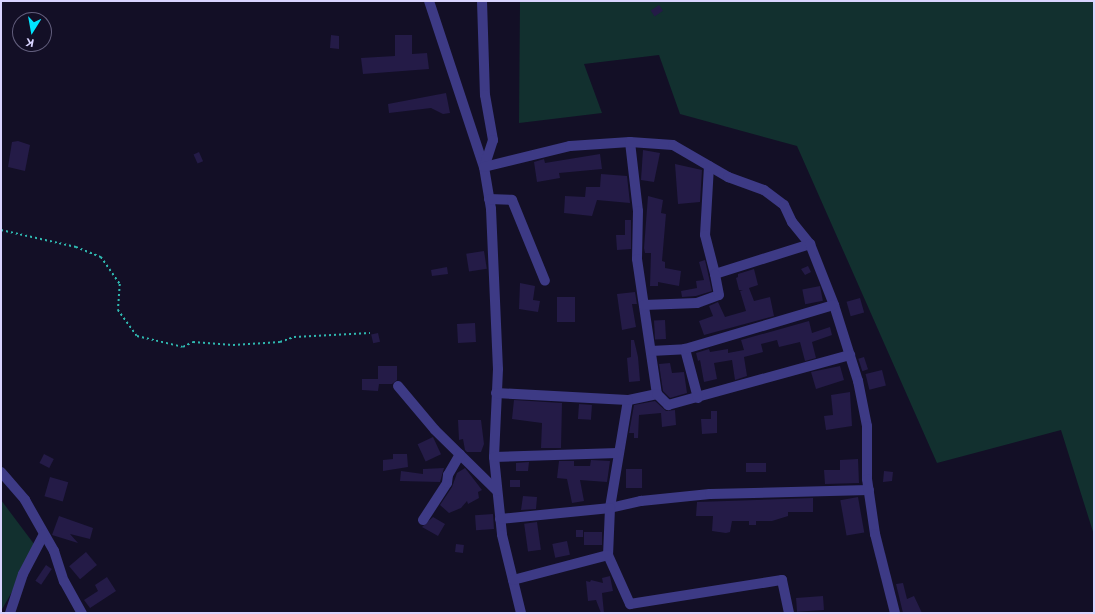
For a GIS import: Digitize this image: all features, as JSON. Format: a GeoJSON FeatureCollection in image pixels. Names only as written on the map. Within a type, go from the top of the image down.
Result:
{"type":"FeatureCollection","features":[{"type":"Feature","properties":{"kind":"street"},"geometry":{"type":"LineString","coordinates":[[429,1],[484,167],[489,199],[495,285],[498,369],[494,457],[500,519],[521,613]]}},
{"type":"Feature","properties":{"kind":"street"},"geometry":{"type":"LineString","coordinates":[[482,1],[486,95],[493,140],[484,167]]}},
{"type":"Feature","properties":{"kind":"street"},"geometry":{"type":"LineString","coordinates":[[484,167],[570,146],[630,142],[672,145],[728,177],[776,197],[784,205],[792,222],[810,244],[834,305],[850,355],[867,426],[869,490],[875,534],[895,613]]}},
{"type":"Feature","properties":{"kind":"street"},"geometry":{"type":"LineString","coordinates":[[630,142],[638,211],[637,259],[657,394],[668,405],[850,355]]}},
{"type":"Feature","properties":{"kind":"street"},"geometry":{"type":"LineString","coordinates":[[644,305],[697,303],[719,295],[705,235],[709,166]]}},
{"type":"Feature","properties":{"kind":"street"},"geometry":{"type":"LineString","coordinates":[[489,199],[512,200],[545,281]]}},
{"type":"Feature","properties":{"kind":"street"},"geometry":{"type":"LineString","coordinates":[[715,274],[810,244]]}},
{"type":"Feature","properties":{"kind":"street"},"geometry":{"type":"LineString","coordinates":[[651,352],[685,349],[834,305]]}},
{"type":"Feature","properties":{"kind":"street"},"geometry":{"type":"LineString","coordinates":[[685,349],[698,398]]}},
{"type":"Feature","properties":{"kind":"street"},"geometry":{"type":"LineString","coordinates":[[398,386],[435,430],[497,491]]}},
{"type":"Feature","properties":{"kind":"street"},"geometry":{"type":"LineString","coordinates":[[496,393],[628,400],[657,394]]}},
{"type":"Feature","properties":{"kind":"street"},"geometry":{"type":"LineString","coordinates":[[628,400],[610,508],[608,555],[630,604],[782,580],[788,613]]}},
{"type":"Feature","properties":{"kind":"street"},"geometry":{"type":"LineString","coordinates":[[494,457],[618,453]]}},
{"type":"Feature","properties":{"kind":"street"},"geometry":{"type":"LineString","coordinates":[[423,520],[446,483],[448,475],[460,454]]}},
{"type":"Feature","properties":{"kind":"street"},"geometry":{"type":"LineString","coordinates":[[1,472],[26,500],[44,534],[64,581],[82,613]]}},
{"type":"Feature","properties":{"kind":"street"},"geometry":{"type":"LineString","coordinates":[[500,519],[610,508],[642,501],[710,494],[869,490]]}},
{"type":"Feature","properties":{"kind":"street"},"geometry":{"type":"LineString","coordinates":[[10,613],[23,574],[44,534]]}},
{"type":"Feature","properties":{"kind":"street"},"geometry":{"type":"LineString","coordinates":[[513,580],[608,555]]}},
{"type":"Feature","properties":{"kind":"path"},"geometry":{"type":"LineString","coordinates":[[1,230],[76,247],[101,257],[120,284],[118,310],[136,336],[183,347],[193,342],[233,345],[280,342],[294,337],[370,333]]}},
{"type":"Feature","properties":{"kind":"green space"},"geometry":{"type":"Polygon","coordinates":[[[520,1],[1094,1],[1094,535],[1061,430],[937,463],[797,146],[680,114],[659,55],[584,64],[602,113],[519,123],[520,1]]]}},
{"type":"Feature","properties":{"kind":"green space"},"geometry":{"type":"Polygon","coordinates":[[[1,500],[37,548],[1,611],[1,500]]]}},
{"type":"Feature","properties":{"kind":"building"},"geometry":{"type":"Polygon","coordinates":[[[659,5],[663,11],[655,16],[651,11],[659,5]]]}},
{"type":"Feature","properties":{"kind":"building"},"geometry":{"type":"Polygon","coordinates":[[[331,35],[339,36],[339,49],[330,48],[331,35]]]}},
{"type":"Feature","properties":{"kind":"building"},"geometry":{"type":"Polygon","coordinates":[[[395,35],[412,35],[412,54],[427,53],[429,69],[363,74],[361,58],[395,56],[395,35]]]}},
{"type":"Feature","properties":{"kind":"building"},"geometry":{"type":"Polygon","coordinates":[[[446,93],[450,113],[443,114],[431,108],[389,113],[388,104],[446,93]]]}},
{"type":"Feature","properties":{"kind":"building"},"geometry":{"type":"Polygon","coordinates":[[[18,141],[30,145],[25,171],[8,167],[12,142],[18,141]]]}},
{"type":"Feature","properties":{"kind":"building"},"geometry":{"type":"Polygon","coordinates":[[[643,150],[660,153],[654,182],[641,180],[643,150]]]}},
{"type":"Feature","properties":{"kind":"building"},"geometry":{"type":"Polygon","coordinates":[[[199,152],[203,161],[198,164],[194,154],[199,152]]]}},
{"type":"Feature","properties":{"kind":"building"},"geometry":{"type":"Polygon","coordinates":[[[600,154],[602,169],[559,173],[560,178],[537,182],[534,162],[544,159],[545,163],[600,154]]]}},
{"type":"Feature","properties":{"kind":"building"},"geometry":{"type":"Polygon","coordinates":[[[675,164],[702,170],[700,202],[678,204],[675,164]]]}},
{"type":"Feature","properties":{"kind":"building"},"geometry":{"type":"Polygon","coordinates":[[[601,174],[627,176],[630,203],[597,200],[592,216],[564,213],[565,196],[585,197],[586,187],[600,187],[601,174]]]}},
{"type":"Feature","properties":{"kind":"building"},"geometry":{"type":"Polygon","coordinates":[[[648,196],[663,200],[661,213],[666,214],[662,261],[665,262],[665,268],[681,271],[679,286],[658,282],[658,286],[650,286],[651,253],[645,253],[644,248],[648,196]]]}},
{"type":"Feature","properties":{"kind":"building"},"geometry":{"type":"Polygon","coordinates":[[[625,220],[631,220],[631,249],[617,250],[616,235],[625,235],[625,220]]]}},
{"type":"Feature","properties":{"kind":"building"},"geometry":{"type":"Polygon","coordinates":[[[484,251],[487,269],[469,272],[466,254],[484,251]]]}},
{"type":"Feature","properties":{"kind":"building"},"geometry":{"type":"Polygon","coordinates":[[[705,260],[712,291],[696,296],[682,297],[681,291],[697,288],[696,281],[704,280],[699,262],[705,260]]]}},
{"type":"Feature","properties":{"kind":"building"},"geometry":{"type":"Polygon","coordinates":[[[808,266],[811,272],[805,275],[801,269],[808,266]]]}},
{"type":"Feature","properties":{"kind":"building"},"geometry":{"type":"Polygon","coordinates":[[[447,267],[448,274],[432,276],[431,270],[447,267]]]}},
{"type":"Feature","properties":{"kind":"building"},"geometry":{"type":"Polygon","coordinates":[[[754,269],[758,285],[749,288],[754,301],[770,297],[774,316],[704,335],[699,321],[713,316],[709,306],[718,302],[725,317],[746,311],[740,291],[743,290],[739,290],[736,278],[738,277],[738,274],[754,269]]]}},
{"type":"Feature","properties":{"kind":"building"},"geometry":{"type":"Polygon","coordinates":[[[520,283],[535,286],[533,300],[540,301],[538,312],[519,309],[520,283]]]}},
{"type":"Feature","properties":{"kind":"building"},"geometry":{"type":"Polygon","coordinates":[[[820,286],[823,301],[805,304],[802,289],[820,286]]]}},
{"type":"Feature","properties":{"kind":"building"},"geometry":{"type":"Polygon","coordinates":[[[635,292],[637,304],[632,304],[636,327],[622,330],[617,294],[635,292]]]}},
{"type":"Feature","properties":{"kind":"building"},"geometry":{"type":"Polygon","coordinates":[[[557,297],[575,297],[575,322],[557,322],[557,297]]]}},
{"type":"Feature","properties":{"kind":"building"},"geometry":{"type":"Polygon","coordinates":[[[860,298],[864,312],[851,316],[847,302],[860,298]]]}},
{"type":"Feature","properties":{"kind":"building"},"geometry":{"type":"Polygon","coordinates":[[[665,320],[666,339],[655,340],[654,321],[665,320]]]}},
{"type":"Feature","properties":{"kind":"building"},"geometry":{"type":"Polygon","coordinates":[[[809,321],[812,333],[830,327],[832,335],[812,342],[816,358],[805,361],[800,342],[779,347],[777,340],[761,344],[763,352],[744,357],[747,376],[735,380],[732,360],[714,363],[717,379],[704,382],[700,360],[698,361],[696,353],[709,349],[710,352],[728,349],[728,353],[744,350],[741,340],[809,321]]]}},
{"type":"Feature","properties":{"kind":"building"},"geometry":{"type":"Polygon","coordinates":[[[475,323],[476,342],[458,343],[457,324],[475,323]]]}},
{"type":"Feature","properties":{"kind":"building"},"geometry":{"type":"Polygon","coordinates":[[[378,333],[380,342],[373,343],[371,335],[378,333]]]}},
{"type":"Feature","properties":{"kind":"building"},"geometry":{"type":"Polygon","coordinates":[[[631,340],[634,340],[638,357],[640,381],[629,382],[627,358],[631,357],[631,340]]]}},
{"type":"Feature","properties":{"kind":"building"},"geometry":{"type":"Polygon","coordinates":[[[864,357],[868,369],[862,371],[858,359],[864,357]]]}},
{"type":"Feature","properties":{"kind":"building"},"geometry":{"type":"Polygon","coordinates":[[[670,363],[672,373],[684,372],[687,393],[670,398],[663,391],[659,364],[670,363]]]}},
{"type":"Feature","properties":{"kind":"building"},"geometry":{"type":"Polygon","coordinates":[[[378,366],[397,366],[397,380],[392,384],[379,384],[378,391],[362,390],[362,379],[378,379],[378,366]]]}},
{"type":"Feature","properties":{"kind":"building"},"geometry":{"type":"Polygon","coordinates":[[[840,366],[844,380],[816,389],[811,372],[840,366]]]}},
{"type":"Feature","properties":{"kind":"building"},"geometry":{"type":"Polygon","coordinates":[[[882,370],[886,386],[869,390],[866,374],[882,370]]]}},
{"type":"Feature","properties":{"kind":"building"},"geometry":{"type":"Polygon","coordinates":[[[850,392],[852,426],[826,430],[824,416],[833,415],[831,395],[850,392]]]}},
{"type":"Feature","properties":{"kind":"building"},"geometry":{"type":"Polygon","coordinates":[[[514,400],[562,403],[561,448],[541,448],[542,423],[512,419],[514,400]]]}},
{"type":"Feature","properties":{"kind":"building"},"geometry":{"type":"Polygon","coordinates":[[[655,401],[666,411],[675,410],[676,425],[662,427],[661,413],[639,415],[638,438],[634,438],[634,433],[629,433],[634,405],[655,401]]]}},
{"type":"Feature","properties":{"kind":"building"},"geometry":{"type":"Polygon","coordinates":[[[579,404],[592,405],[591,420],[578,419],[579,404]]]}},
{"type":"Feature","properties":{"kind":"building"},"geometry":{"type":"Polygon","coordinates":[[[711,411],[717,411],[717,433],[702,434],[701,419],[711,419],[711,411]]]}},
{"type":"Feature","properties":{"kind":"building"},"geometry":{"type":"Polygon","coordinates":[[[458,420],[481,420],[484,444],[481,452],[467,452],[465,450],[463,439],[459,440],[458,420]]]}},
{"type":"Feature","properties":{"kind":"building"},"geometry":{"type":"Polygon","coordinates":[[[433,437],[441,454],[426,461],[418,444],[433,437]]]}},
{"type":"Feature","properties":{"kind":"building"},"geometry":{"type":"Polygon","coordinates":[[[44,454],[54,459],[49,468],[39,463],[44,454]]]}},
{"type":"Feature","properties":{"kind":"building"},"geometry":{"type":"Polygon","coordinates":[[[393,454],[407,454],[408,467],[383,471],[383,460],[393,459],[393,454]]]}},
{"type":"Feature","properties":{"kind":"building"},"geometry":{"type":"Polygon","coordinates":[[[858,459],[859,483],[825,484],[824,470],[840,470],[840,460],[858,459]]]}},
{"type":"Feature","properties":{"kind":"building"},"geometry":{"type":"Polygon","coordinates":[[[591,460],[610,461],[607,482],[580,480],[584,501],[572,503],[567,479],[557,478],[559,461],[574,461],[574,466],[590,466],[591,460]]]}},
{"type":"Feature","properties":{"kind":"building"},"geometry":{"type":"Polygon","coordinates":[[[529,462],[528,471],[516,471],[516,463],[529,462]]]}},
{"type":"Feature","properties":{"kind":"building"},"geometry":{"type":"Polygon","coordinates":[[[746,463],[766,463],[766,472],[746,472],[746,463]]]}},
{"type":"Feature","properties":{"kind":"building"},"geometry":{"type":"Polygon","coordinates":[[[444,468],[440,482],[400,481],[401,471],[423,474],[423,469],[444,468]]]}},
{"type":"Feature","properties":{"kind":"building"},"geometry":{"type":"Polygon","coordinates":[[[465,468],[482,490],[478,492],[479,498],[468,504],[467,501],[461,508],[449,513],[440,505],[452,487],[457,473],[465,468]]]}},
{"type":"Feature","properties":{"kind":"building"},"geometry":{"type":"Polygon","coordinates":[[[626,469],[642,469],[642,488],[626,488],[626,469]]]}},
{"type":"Feature","properties":{"kind":"building"},"geometry":{"type":"Polygon","coordinates":[[[884,471],[893,472],[892,481],[883,482],[884,471]]]}},
{"type":"Feature","properties":{"kind":"building"},"geometry":{"type":"Polygon","coordinates":[[[50,477],[68,482],[63,501],[44,496],[50,477]]]}},
{"type":"Feature","properties":{"kind":"building"},"geometry":{"type":"Polygon","coordinates":[[[510,480],[520,480],[520,487],[510,487],[510,480]]]}},
{"type":"Feature","properties":{"kind":"building"},"geometry":{"type":"Polygon","coordinates":[[[523,496],[537,497],[536,509],[521,510],[523,496]]]}},
{"type":"Feature","properties":{"kind":"building"},"geometry":{"type":"Polygon","coordinates":[[[858,497],[864,532],[847,536],[840,500],[858,497]]]}},
{"type":"Feature","properties":{"kind":"building"},"geometry":{"type":"Polygon","coordinates":[[[813,498],[813,512],[788,512],[788,516],[772,521],[756,521],[756,525],[749,525],[749,521],[732,521],[730,532],[726,533],[712,531],[713,516],[696,516],[697,502],[813,498]]]}},
{"type":"Feature","properties":{"kind":"building"},"geometry":{"type":"Polygon","coordinates":[[[493,514],[494,529],[476,530],[475,515],[493,514]]]}},
{"type":"Feature","properties":{"kind":"building"},"geometry":{"type":"Polygon","coordinates":[[[59,516],[93,528],[90,539],[70,534],[78,543],[52,535],[59,516]]]}},
{"type":"Feature","properties":{"kind":"building"},"geometry":{"type":"Polygon","coordinates":[[[433,517],[445,524],[438,536],[422,527],[433,517]]]}},
{"type":"Feature","properties":{"kind":"building"},"geometry":{"type":"Polygon","coordinates":[[[537,522],[541,550],[528,552],[524,524],[537,522]]]}},
{"type":"Feature","properties":{"kind":"building"},"geometry":{"type":"Polygon","coordinates":[[[576,530],[583,530],[583,537],[576,537],[576,530]]]}},
{"type":"Feature","properties":{"kind":"building"},"geometry":{"type":"Polygon","coordinates":[[[584,532],[602,532],[602,545],[584,545],[584,532]]]}},
{"type":"Feature","properties":{"kind":"building"},"geometry":{"type":"Polygon","coordinates":[[[567,541],[570,555],[555,558],[552,544],[567,541]]]}},
{"type":"Feature","properties":{"kind":"building"},"geometry":{"type":"Polygon","coordinates":[[[456,544],[464,545],[463,553],[455,552],[456,544]]]}},
{"type":"Feature","properties":{"kind":"building"},"geometry":{"type":"Polygon","coordinates":[[[86,552],[97,565],[80,579],[69,566],[86,552]]]}},
{"type":"Feature","properties":{"kind":"building"},"geometry":{"type":"Polygon","coordinates":[[[46,565],[52,569],[41,585],[35,581],[46,565]]]}},
{"type":"Feature","properties":{"kind":"building"},"geometry":{"type":"Polygon","coordinates":[[[610,576],[613,591],[602,593],[604,613],[601,613],[596,600],[588,601],[586,581],[590,582],[591,580],[603,583],[602,578],[610,576]]]}},
{"type":"Feature","properties":{"kind":"building"},"geometry":{"type":"Polygon","coordinates":[[[107,577],[116,591],[90,608],[84,600],[98,591],[95,585],[107,577]]]}},
{"type":"Feature","properties":{"kind":"building"},"geometry":{"type":"Polygon","coordinates":[[[903,583],[907,599],[914,596],[922,613],[903,613],[896,584],[903,583]]]}},
{"type":"Feature","properties":{"kind":"building"},"geometry":{"type":"Polygon","coordinates":[[[823,596],[824,610],[797,612],[796,598],[823,596]]]}}]}
